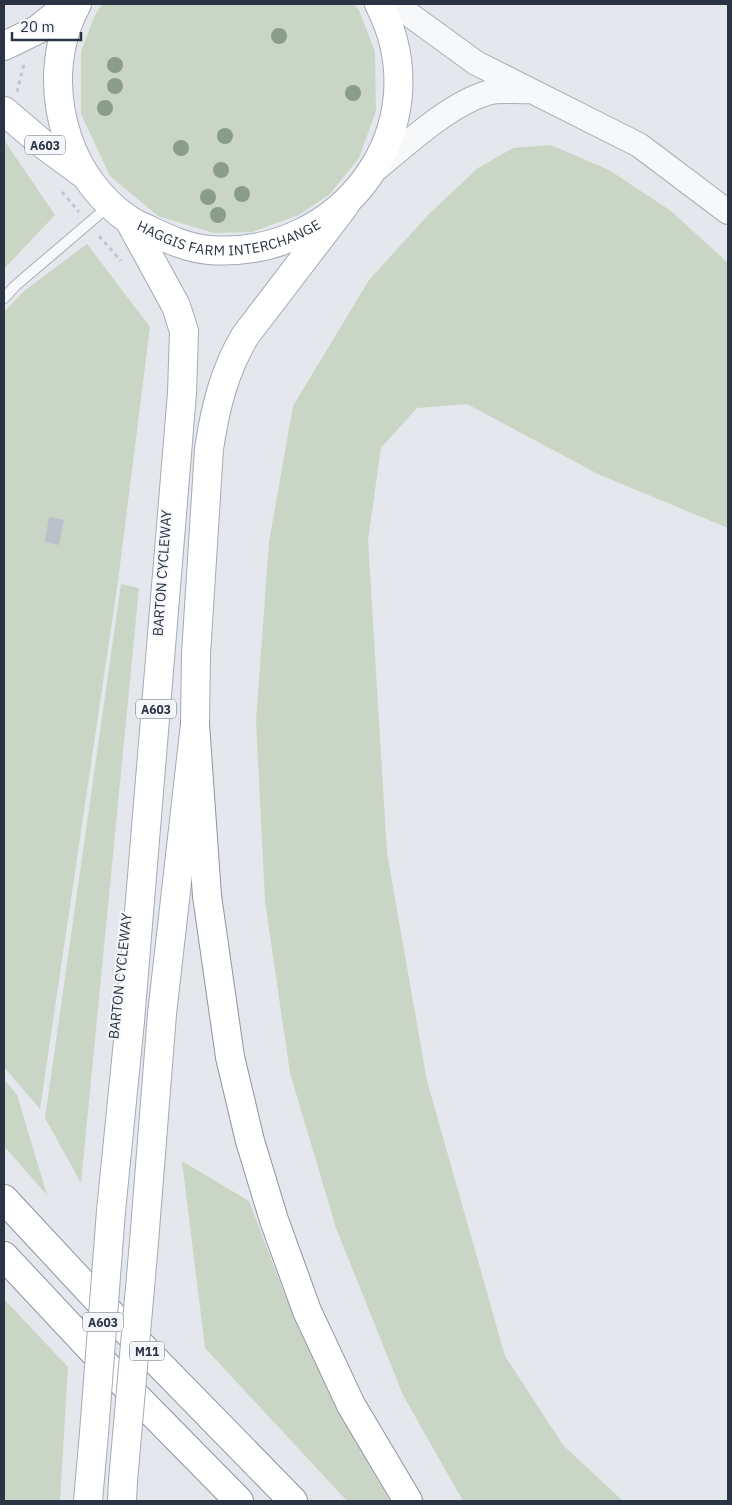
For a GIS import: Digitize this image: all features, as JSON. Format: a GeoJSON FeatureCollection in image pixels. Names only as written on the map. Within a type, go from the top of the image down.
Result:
{"type":"FeatureCollection","features":[{"type":"Feature","properties":{"kind":"main road"},"geometry":{"type":"LineString","coordinates":[[4,46],[37,30],[69,4]]}},
{"type":"Feature","properties":{"kind":"main road","name":"HAGGIS FARM INTERCHANGE"},"geometry":{"type":"LineString","coordinates":[[77,4],[70,16],[61,46],[57,76],[63,125],[71,148],[87,177],[120,212],[177,244],[207,250],[239,251],[274,245],[308,231],[345,205],[371,174],[389,138],[395,115],[399,74],[395,46],[388,22],[379,4]]}},
{"type":"Feature","properties":{"kind":"main road","name":"A603"},"geometry":{"type":"LineString","coordinates":[[7,114],[87,177]]}},
{"type":"Feature","properties":{"kind":"main road","name":"A603"},"geometry":{"type":"LineString","coordinates":[[123,1491],[162,1014],[194,724],[196,654],[209,450],[214,417],[221,387],[233,355],[245,336],[345,205]]}},
{"type":"Feature","properties":{"kind":"main road","name":"A603"},"geometry":{"type":"LineString","coordinates":[[88,1501],[111,1211],[139,911],[182,393],[184,340],[184,332],[176,306],[120,212]]}},
{"type":"Feature","properties":{"kind":"main road"},"geometry":{"type":"LineString","coordinates":[[194,724],[207,896],[230,1057],[250,1141],[274,1220],[307,1311],[351,1405],[408,1501]]}},
{"type":"Feature","properties":{"kind":"main road","name":"M11"},"geometry":{"type":"LineString","coordinates":[[4,1199],[123,1327],[292,1501]]}},
{"type":"Feature","properties":{"kind":"main road","name":"M11"},"geometry":{"type":"LineString","coordinates":[[4,1256],[121,1381],[239,1501]]}},
{"type":"Feature","properties":{"kind":"street"},"geometry":{"type":"LineString","coordinates":[[395,4],[476,63],[638,145],[728,212]]}},
{"type":"Feature","properties":{"kind":"street"},"geometry":{"type":"LineString","coordinates":[[371,174],[437,120],[462,105],[488,92],[531,91]]}},
{"type":"Feature","properties":{"kind":"lane"},"geometry":{"type":"LineString","coordinates":[[4,298],[15,286],[88,223],[120,212]]}},
{"type":"Feature","properties":{"kind":"path"},"geometry":{"type":"LineString","coordinates":[[7,114],[31,32]]}},
{"type":"Feature","properties":{"kind":"path"},"geometry":{"type":"LineString","coordinates":[[58,187],[124,265]]}},
{"type":"Feature","properties":{"kind":"green space"},"geometry":{"type":"Polygon","coordinates":[[[102,4],[354,4],[359,10],[375,52],[376,111],[359,158],[330,194],[299,215],[252,232],[214,233],[158,216],[110,176],[81,114],[81,52],[94,17],[102,4]]]}},
{"type":"Feature","properties":{"kind":"green space"},"geometry":{"type":"Polygon","coordinates":[[[4,140],[55,215],[4,269],[4,140]]]}},
{"type":"Feature","properties":{"kind":"green space"},"geometry":{"type":"Polygon","coordinates":[[[551,145],[609,170],[671,211],[728,263],[728,528],[598,474],[467,404],[417,408],[381,448],[368,540],[387,853],[427,1081],[505,1356],[563,1445],[623,1501],[463,1501],[403,1395],[336,1228],[290,1073],[265,901],[256,721],[269,542],[293,406],[369,280],[429,214],[478,168],[513,148],[551,145]]]}},
{"type":"Feature","properties":{"kind":"green space"},"geometry":{"type":"Polygon","coordinates":[[[87,244],[150,327],[118,581],[40,1109],[4,1067],[4,312],[24,291],[87,244]]]}},
{"type":"Feature","properties":{"kind":"green space"},"geometry":{"type":"Polygon","coordinates":[[[121,584],[139,588],[81,1183],[45,1118],[121,584]]]}},
{"type":"Feature","properties":{"kind":"green space"},"geometry":{"type":"Polygon","coordinates":[[[4,1079],[17,1095],[47,1195],[4,1146],[4,1079]]]}},
{"type":"Feature","properties":{"kind":"green space"},"geometry":{"type":"Polygon","coordinates":[[[182,1161],[249,1201],[284,1293],[352,1436],[390,1501],[347,1501],[205,1348],[182,1161]]]}},
{"type":"Feature","properties":{"kind":"green space"},"geometry":{"type":"Polygon","coordinates":[[[4,1299],[68,1367],[60,1501],[4,1501],[4,1299]]]}},
{"type":"Feature","properties":{"kind":"building"},"geometry":{"type":"Polygon","coordinates":[[[49,517],[64,520],[59,545],[45,542],[49,517]]]}}]}
